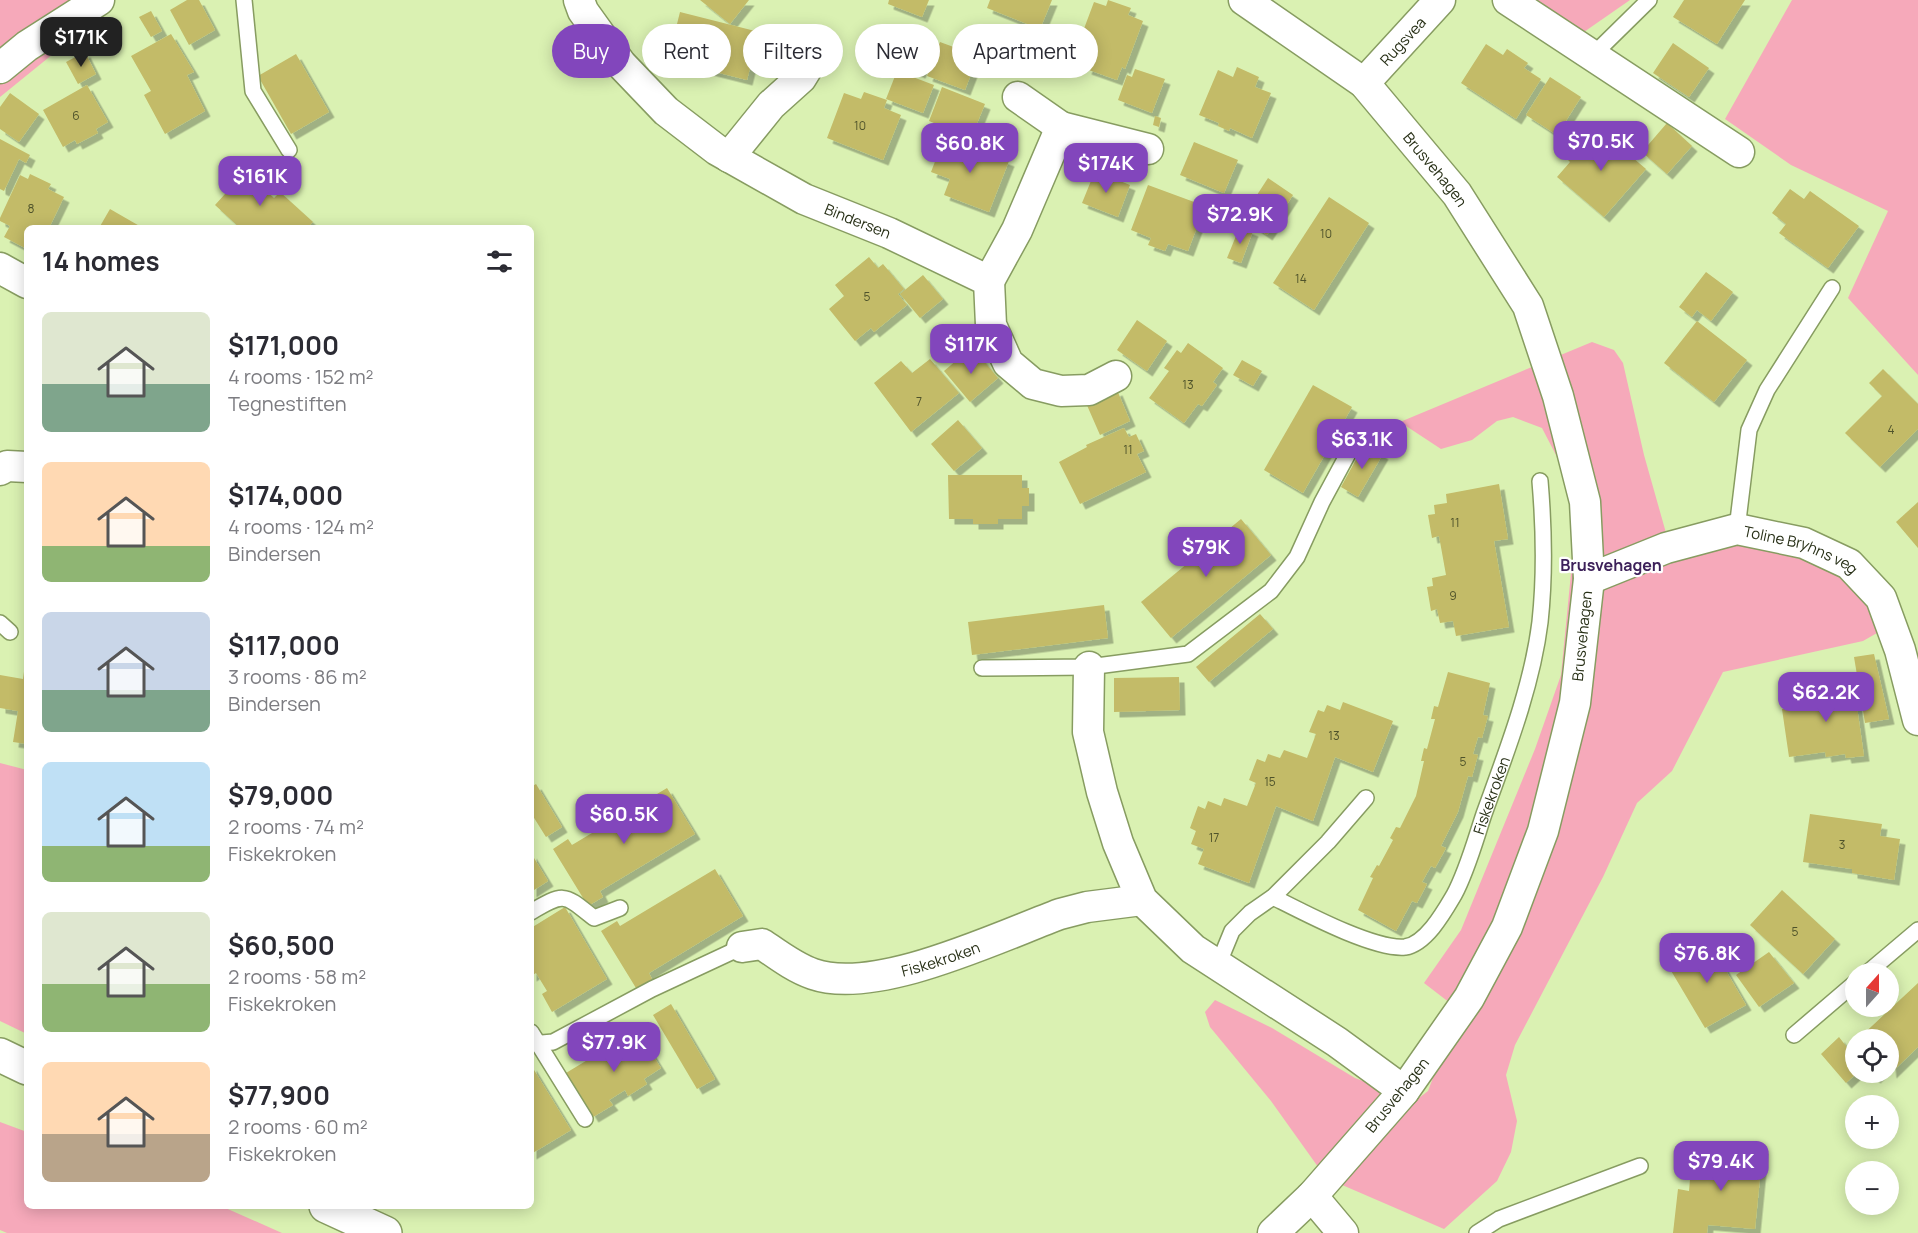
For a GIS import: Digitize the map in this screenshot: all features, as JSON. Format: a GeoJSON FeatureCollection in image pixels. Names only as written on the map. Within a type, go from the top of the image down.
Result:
{"type":"FeatureCollection","features":[{"type":"Feature","properties":{"kind":"main road"},"geometry":{"type":"LineString","coordinates":[[0,1055],[24,1067]]}},
{"type":"Feature","properties":{"kind":"main road"},"geometry":{"type":"LineString","coordinates":[[333,1209],[385,1233]]}},
{"type":"Feature","properties":{"kind":"street"},"geometry":{"type":"LineString","coordinates":[[0,68],[27,46],[99,0]]}},
{"type":"Feature","properties":{"kind":"street","name":"Bindersen"},"geometry":{"type":"LineString","coordinates":[[579,0],[583,11],[621,64],[666,111],[729,157],[804,199],[889,233],[989,281]]}},
{"type":"Feature","properties":{"kind":"street","name":"Brusvehagen"},"geometry":{"type":"LineString","coordinates":[[1244,0],[1364,83],[1457,194],[1528,306],[1558,396],[1585,502],[1588,579],[1575,703],[1543,831],[1508,927],[1469,998],[1404,1091],[1312,1196],[1273,1233]]}},
{"type":"Feature","properties":{"kind":"street","name":"Rugsvea"},"geometry":{"type":"LineString","coordinates":[[1364,83],[1440,0]]}},
{"type":"Feature","properties":{"kind":"street"},"geometry":{"type":"LineString","coordinates":[[1508,0],[1591,57],[1739,152]]}},
{"type":"Feature","properties":{"kind":"street"},"geometry":{"type":"LineString","coordinates":[[729,157],[771,105],[801,78]]}},
{"type":"Feature","properties":{"kind":"street"},"geometry":{"type":"LineString","coordinates":[[1018,97],[1061,127],[1148,149]]}},
{"type":"Feature","properties":{"kind":"street"},"geometry":{"type":"LineString","coordinates":[[1061,127],[1017,230],[989,281],[991,325],[1008,363],[1033,384],[1061,391],[1089,390],[1116,376]]}},
{"type":"Feature","properties":{"kind":"street"},"geometry":{"type":"LineString","coordinates":[[0,268],[24,281]]}},
{"type":"Feature","properties":{"kind":"street"},"geometry":{"type":"LineString","coordinates":[[0,470],[7,466],[24,467]]}},
{"type":"Feature","properties":{"kind":"street","name":"Toline Bryhns veg"},"geometry":{"type":"LineString","coordinates":[[1588,579],[1666,548],[1737,529],[1804,543],[1849,564],[1881,598],[1900,650],[1918,720]]}},
{"type":"Feature","properties":{"kind":"street"},"geometry":{"type":"LineString","coordinates":[[1089,668],[1088,732],[1102,792],[1118,843],[1142,900],[1193,949],[1337,1042],[1404,1091]]}},
{"type":"Feature","properties":{"kind":"street","name":"Fiskekroken"},"geometry":{"type":"LineString","coordinates":[[742,947],[762,944],[783,959],[814,974],[850,980],[891,975],[1060,914],[1087,907],[1142,900]]}},
{"type":"Feature","properties":{"kind":"street"},"geometry":{"type":"LineString","coordinates":[[1312,1196],[1343,1233]]}},
{"type":"Feature","properties":{"kind":"lane"},"geometry":{"type":"LineString","coordinates":[[244,0],[253,92],[289,150]]}},
{"type":"Feature","properties":{"kind":"lane"},"geometry":{"type":"LineString","coordinates":[[1591,57],[1649,0]]}},
{"type":"Feature","properties":{"kind":"lane"},"geometry":{"type":"LineString","coordinates":[[1737,529],[1749,430],[1767,390],[1832,288]]}},
{"type":"Feature","properties":{"kind":"lane"},"geometry":{"type":"LineString","coordinates":[[982,668],[1089,668],[1188,654],[1270,591],[1297,557],[1322,502],[1357,437]]}},
{"type":"Feature","properties":{"kind":"lane","name":"Fiskekroken"},"geometry":{"type":"LineString","coordinates":[[1274,897],[1364,938],[1406,947],[1418,941],[1430,929],[1454,894],[1501,768],[1535,650],[1540,621],[1544,534],[1540,481]]}},
{"type":"Feature","properties":{"kind":"lane"},"geometry":{"type":"LineString","coordinates":[[1218,965],[1232,932],[1250,914],[1274,897],[1328,842],[1366,798]]}},
{"type":"Feature","properties":{"kind":"lane"},"geometry":{"type":"LineString","coordinates":[[534,910],[556,897],[570,899],[594,918],[620,908]]}},
{"type":"Feature","properties":{"kind":"lane"},"geometry":{"type":"LineString","coordinates":[[1879,963],[1918,930]]}},
{"type":"Feature","properties":{"kind":"lane"},"geometry":{"type":"LineString","coordinates":[[534,1040],[553,1042],[652,989],[742,947]]}},
{"type":"Feature","properties":{"kind":"lane"},"geometry":{"type":"LineString","coordinates":[[1794,1035],[1845,991]]}},
{"type":"Feature","properties":{"kind":"lane"},"geometry":{"type":"LineString","coordinates":[[534,1040],[585,1119]]}},
{"type":"Feature","properties":{"kind":"lane"},"geometry":{"type":"LineString","coordinates":[[1477,1233],[1498,1219],[1640,1166]]}},
{"type":"Feature","properties":{"kind":"shaded area"},"geometry":{"type":"Polygon","coordinates":[[[0,0],[97,0],[106,11],[0,97],[0,0]]]}},
{"type":"Feature","properties":{"kind":"shaded area"},"geometry":{"type":"Polygon","coordinates":[[[1497,0],[1630,0],[1571,41],[1497,0]]]}},
{"type":"Feature","properties":{"kind":"shaded area"},"geometry":{"type":"Polygon","coordinates":[[[1792,0],[1918,0],[1918,375],[1848,298],[1888,211],[1791,165],[1725,119],[1792,0]]]}},
{"type":"Feature","properties":{"kind":"shaded area"},"geometry":{"type":"Polygon","coordinates":[[[1592,342],[1614,350],[1623,363],[1644,455],[1670,547],[1811,539],[1883,618],[1877,633],[1863,641],[1723,672],[1672,771],[1637,803],[1603,877],[1515,1045],[1506,1075],[1517,1121],[1511,1152],[1497,1181],[1444,1229],[1326,1178],[1271,1101],[1210,1027],[1205,1012],[1215,1000],[1272,1028],[1355,1078],[1415,1101],[1428,1091],[1456,1017],[1450,1003],[1424,983],[1461,930],[1535,749],[1561,675],[1572,563],[1571,484],[1542,428],[1513,417],[1497,421],[1472,440],[1441,449],[1400,422],[1592,342]]]}},
{"type":"Feature","properties":{"kind":"shaded area"},"geometry":{"type":"Polygon","coordinates":[[[0,763],[24,769],[24,1033],[0,1021],[0,763]]]}},
{"type":"Feature","properties":{"kind":"shaded area"},"geometry":{"type":"Polygon","coordinates":[[[0,1122],[24,1131],[24,1209],[228,1209],[282,1233],[7,1233],[0,1230],[0,1122]]]}},
{"type":"Feature","properties":{"kind":"building"},"geometry":{"type":"Polygon","coordinates":[[[187,0],[199,0],[215,30],[189,45],[170,10],[187,0]]]}},
{"type":"Feature","properties":{"kind":"building"},"geometry":{"type":"Polygon","coordinates":[[[700,0],[749,0],[730,24],[700,0]]]}},
{"type":"Feature","properties":{"kind":"building"},"geometry":{"type":"Polygon","coordinates":[[[889,0],[929,0],[922,17],[888,4],[889,0]]]}},
{"type":"Feature","properties":{"kind":"building"},"geometry":{"type":"Polygon","coordinates":[[[990,0],[1052,0],[1042,24],[1027,24],[987,8],[990,0]]]}},
{"type":"Feature","properties":{"kind":"building"},"geometry":{"type":"Polygon","coordinates":[[[1108,0],[1131,8],[1128,15],[1143,21],[1125,69],[1122,67],[1117,80],[1098,73],[1098,24],[1086,24],[1094,2],[1106,6],[1108,0]]]}},
{"type":"Feature","properties":{"kind":"building"},"geometry":{"type":"Polygon","coordinates":[[[1684,0],[1745,0],[1717,44],[1673,17],[1684,0]]]}},
{"type":"Feature","properties":{"kind":"building"},"geometry":{"type":"Polygon","coordinates":[[[151,11],[162,31],[151,37],[139,17],[151,11]]]}},
{"type":"Feature","properties":{"kind":"building"},"geometry":{"type":"Polygon","coordinates":[[[680,12],[727,24],[677,24],[680,12]]]}},
{"type":"Feature","properties":{"kind":"building"},"geometry":{"type":"Polygon","coordinates":[[[731,25],[743,28],[743,78],[748,78],[747,80],[731,76],[731,25]]]}},
{"type":"Feature","properties":{"kind":"building"},"geometry":{"type":"Polygon","coordinates":[[[171,34],[194,72],[187,75],[205,111],[165,134],[144,95],[151,91],[131,56],[171,34]]]}},
{"type":"Feature","properties":{"kind":"building"},"geometry":{"type":"Polygon","coordinates":[[[940,42],[952,46],[952,78],[970,78],[965,90],[932,78],[940,78],[940,42]]]}},
{"type":"Feature","properties":{"kind":"building"},"geometry":{"type":"Polygon","coordinates":[[[1673,43],[1709,68],[1689,97],[1653,73],[1673,43]]]}},
{"type":"Feature","properties":{"kind":"building"},"geometry":{"type":"Polygon","coordinates":[[[1486,44],[1503,55],[1507,49],[1528,63],[1524,68],[1541,79],[1516,119],[1461,83],[1486,44]]]}},
{"type":"Feature","properties":{"kind":"building"},"geometry":{"type":"Polygon","coordinates":[[[85,52],[96,74],[78,84],[66,62],[85,52]]]}},
{"type":"Feature","properties":{"kind":"building"},"geometry":{"type":"Polygon","coordinates":[[[296,54],[329,112],[291,134],[258,76],[296,54]]]}},
{"type":"Feature","properties":{"kind":"building"},"geometry":{"type":"Polygon","coordinates":[[[1237,67],[1259,77],[1255,87],[1271,93],[1252,138],[1230,128],[1229,131],[1218,126],[1219,123],[1199,115],[1218,70],[1233,77],[1237,67]]]}},
{"type":"Feature","properties":{"kind":"building"},"geometry":{"type":"Polygon","coordinates":[[[1135,69],[1165,79],[1152,113],[1118,100],[1127,75],[1132,77],[1135,69]]]}},
{"type":"Feature","properties":{"kind":"building"},"geometry":{"type":"Polygon","coordinates":[[[1550,77],[1581,97],[1557,135],[1526,115],[1550,77]]]}},
{"type":"Feature","properties":{"kind":"building"},"geometry":{"type":"Polygon","coordinates":[[[894,78],[916,78],[934,85],[923,113],[886,99],[894,78]]]}},
{"type":"Feature","properties":{"kind":"building"},"geometry":{"type":"Polygon","coordinates":[[[87,85],[108,122],[96,129],[98,133],[77,144],[75,140],[63,147],[43,110],[87,85]]]}},
{"type":"Feature","properties":{"kind":"building"},"geometry":{"type":"Polygon","coordinates":[[[942,87],[985,104],[971,138],[929,121],[942,87]]]}},
{"type":"Feature","properties":{"kind":"building"},"geometry":{"type":"Polygon","coordinates":[[[864,92],[887,100],[884,108],[901,115],[883,160],[827,138],[844,93],[861,99],[864,92]]]}},
{"type":"Feature","properties":{"kind":"building"},"geometry":{"type":"Polygon","coordinates":[[[10,93],[39,114],[19,142],[0,129],[0,107],[10,93]]]}},
{"type":"Feature","properties":{"kind":"building"},"geometry":{"type":"Polygon","coordinates":[[[1155,116],[1161,118],[1159,127],[1153,125],[1155,116]]]}},
{"type":"Feature","properties":{"kind":"building"},"geometry":{"type":"Polygon","coordinates":[[[1667,123],[1692,146],[1667,174],[1642,152],[1667,123]]]}},
{"type":"Feature","properties":{"kind":"building"},"geometry":{"type":"Polygon","coordinates":[[[1599,129],[1646,169],[1604,217],[1557,177],[1570,162],[1566,158],[1582,139],[1587,143],[1599,129]]]}},
{"type":"Feature","properties":{"kind":"building"},"geometry":{"type":"Polygon","coordinates":[[[944,138],[1009,161],[989,212],[944,195],[950,179],[931,172],[944,138]]]}},
{"type":"Feature","properties":{"kind":"building"},"geometry":{"type":"Polygon","coordinates":[[[0,139],[30,155],[26,163],[19,159],[4,191],[0,189],[0,139]]]}},
{"type":"Feature","properties":{"kind":"building"},"geometry":{"type":"Polygon","coordinates":[[[1194,142],[1238,160],[1224,193],[1180,175],[1194,142]]]}},
{"type":"Feature","properties":{"kind":"building"},"geometry":{"type":"Polygon","coordinates":[[[1095,171],[1130,185],[1118,217],[1082,203],[1095,171]]]}},
{"type":"Feature","properties":{"kind":"building"},"geometry":{"type":"Polygon","coordinates":[[[245,172],[274,198],[280,192],[313,222],[310,225],[237,225],[215,205],[245,172]]]}},
{"type":"Feature","properties":{"kind":"building"},"geometry":{"type":"Polygon","coordinates":[[[30,174],[51,184],[48,189],[64,197],[50,225],[24,225],[24,247],[4,237],[10,226],[0,221],[0,218],[20,175],[28,179],[30,174]]]}},
{"type":"Feature","properties":{"kind":"building"},"geometry":{"type":"Polygon","coordinates":[[[1268,178],[1293,195],[1267,235],[1242,218],[1268,178]]]}},
{"type":"Feature","properties":{"kind":"building"},"geometry":{"type":"Polygon","coordinates":[[[1148,185],[1205,206],[1188,251],[1168,244],[1165,251],[1148,245],[1151,238],[1131,230],[1148,185]]]}},
{"type":"Feature","properties":{"kind":"building"},"geometry":{"type":"Polygon","coordinates":[[[1790,189],[1804,199],[1810,191],[1859,226],[1828,268],[1779,233],[1786,224],[1772,213],[1790,189]]]}},
{"type":"Feature","properties":{"kind":"building"},"geometry":{"type":"Polygon","coordinates":[[[1329,197],[1369,223],[1314,310],[1273,283],[1329,197]]]}},
{"type":"Feature","properties":{"kind":"building"},"geometry":{"type":"Polygon","coordinates":[[[110,209],[138,225],[101,225],[110,209]]]}},
{"type":"Feature","properties":{"kind":"building"},"geometry":{"type":"Polygon","coordinates":[[[1240,226],[1253,231],[1241,263],[1227,258],[1240,226]]]}},
{"type":"Feature","properties":{"kind":"building"},"geometry":{"type":"Polygon","coordinates":[[[869,257],[878,268],[883,264],[904,289],[898,294],[907,305],[874,332],[871,328],[855,341],[829,309],[844,296],[835,285],[869,257]]]}},
{"type":"Feature","properties":{"kind":"building"},"geometry":{"type":"Polygon","coordinates":[[[1706,272],[1733,292],[1711,321],[1697,310],[1692,317],[1679,307],[1706,272]]]}},
{"type":"Feature","properties":{"kind":"building"},"geometry":{"type":"Polygon","coordinates":[[[923,275],[943,299],[920,318],[900,294],[923,275]]]}},
{"type":"Feature","properties":{"kind":"building"},"geometry":{"type":"Polygon","coordinates":[[[1137,320],[1167,341],[1147,371],[1117,350],[1137,320]]]}},
{"type":"Feature","properties":{"kind":"building"},"geometry":{"type":"Polygon","coordinates":[[[1697,321],[1747,360],[1714,402],[1664,363],[1697,321]]]}},
{"type":"Feature","properties":{"kind":"building"},"geometry":{"type":"Polygon","coordinates":[[[1188,343],[1223,368],[1213,382],[1217,385],[1202,406],[1198,404],[1184,423],[1149,398],[1169,371],[1164,368],[1177,350],[1181,353],[1188,343]]]}},
{"type":"Feature","properties":{"kind":"building"},"geometry":{"type":"Polygon","coordinates":[[[972,347],[998,378],[970,402],[944,371],[972,347]]]}},
{"type":"Feature","properties":{"kind":"building"},"geometry":{"type":"Polygon","coordinates":[[[930,359],[959,393],[911,432],[874,383],[901,361],[912,373],[930,359]]]}},
{"type":"Feature","properties":{"kind":"building"},"geometry":{"type":"Polygon","coordinates":[[[1242,360],[1262,371],[1253,386],[1233,375],[1242,360]]]}},
{"type":"Feature","properties":{"kind":"building"},"geometry":{"type":"Polygon","coordinates":[[[1883,369],[1918,404],[1918,429],[1880,467],[1845,433],[1882,396],[1869,383],[1883,369]]]}},
{"type":"Feature","properties":{"kind":"building"},"geometry":{"type":"Polygon","coordinates":[[[1313,385],[1352,407],[1303,493],[1264,470],[1313,385]]]}},
{"type":"Feature","properties":{"kind":"building"},"geometry":{"type":"Polygon","coordinates":[[[1117,390],[1130,421],[1100,435],[1086,403],[1117,390]]]}},
{"type":"Feature","properties":{"kind":"building"},"geometry":{"type":"Polygon","coordinates":[[[958,420],[982,448],[954,471],[931,444],[958,420]]]}},
{"type":"Feature","properties":{"kind":"building"},"geometry":{"type":"Polygon","coordinates":[[[1124,428],[1129,437],[1136,434],[1144,451],[1137,454],[1146,472],[1080,504],[1059,462],[1087,447],[1086,445],[1124,428]]]}},
{"type":"Feature","properties":{"kind":"building"},"geometry":{"type":"Polygon","coordinates":[[[1365,443],[1383,454],[1358,497],[1341,487],[1365,443]]]}},
{"type":"Feature","properties":{"kind":"building"},"geometry":{"type":"Polygon","coordinates":[[[948,475],[1022,475],[1022,488],[1029,488],[1029,506],[1022,506],[1022,519],[998,519],[998,524],[973,524],[973,519],[949,519],[948,475]]]}},
{"type":"Feature","properties":{"kind":"building"},"geometry":{"type":"Polygon","coordinates":[[[1499,484],[1508,539],[1494,541],[1509,627],[1456,636],[1453,621],[1440,623],[1437,609],[1431,611],[1427,587],[1433,586],[1432,578],[1446,575],[1439,536],[1432,538],[1428,515],[1435,514],[1434,505],[1447,503],[1446,494],[1499,484]]]}},
{"type":"Feature","properties":{"kind":"building"},"geometry":{"type":"Polygon","coordinates":[[[1918,502],[1918,548],[1896,522],[1918,502]]]}},
{"type":"Feature","properties":{"kind":"building"},"geometry":{"type":"Polygon","coordinates":[[[1241,519],[1271,555],[1171,638],[1141,602],[1241,519]]]}},
{"type":"Feature","properties":{"kind":"building"},"geometry":{"type":"Polygon","coordinates":[[[1104,605],[1108,638],[972,655],[968,622],[1104,605]]]}},
{"type":"Feature","properties":{"kind":"building"},"geometry":{"type":"Polygon","coordinates":[[[1260,614],[1273,629],[1209,682],[1196,667],[1260,614]]]}},
{"type":"Feature","properties":{"kind":"building"},"geometry":{"type":"Polygon","coordinates":[[[1874,654],[1889,719],[1865,723],[1854,657],[1874,654]]]}},
{"type":"Feature","properties":{"kind":"building"},"geometry":{"type":"Polygon","coordinates":[[[24,672],[24,744],[13,742],[18,711],[0,708],[0,675],[23,679],[24,672]]]}},
{"type":"Feature","properties":{"kind":"building"},"geometry":{"type":"Polygon","coordinates":[[[1448,672],[1490,683],[1483,715],[1488,716],[1482,738],[1478,737],[1473,754],[1478,755],[1472,777],[1468,776],[1458,812],[1441,846],[1446,848],[1435,868],[1431,866],[1422,882],[1427,884],[1417,903],[1412,901],[1396,931],[1358,910],[1373,878],[1370,877],[1377,865],[1379,866],[1393,840],[1390,838],[1396,827],[1400,828],[1416,796],[1424,761],[1421,761],[1424,748],[1427,749],[1435,719],[1431,719],[1434,706],[1438,707],[1448,672]]]}},
{"type":"Feature","properties":{"kind":"building"},"geometry":{"type":"Polygon","coordinates":[[[1179,677],[1180,710],[1114,712],[1114,678],[1179,677]]]}},
{"type":"Feature","properties":{"kind":"building"},"geometry":{"type":"Polygon","coordinates":[[[1853,679],[1864,756],[1846,758],[1845,754],[1826,757],[1825,752],[1789,757],[1782,709],[1813,704],[1810,685],[1853,679]]]}},
{"type":"Feature","properties":{"kind":"building"},"geometry":{"type":"Polygon","coordinates":[[[1343,702],[1393,721],[1373,772],[1335,757],[1313,821],[1276,806],[1249,883],[1198,864],[1204,849],[1191,844],[1196,831],[1190,828],[1198,806],[1205,809],[1208,801],[1221,806],[1224,798],[1247,806],[1256,783],[1249,780],[1257,759],[1265,762],[1268,754],[1280,758],[1284,750],[1307,758],[1316,734],[1309,732],[1318,710],[1324,712],[1327,705],[1340,710],[1343,702]]]}},
{"type":"Feature","properties":{"kind":"building"},"geometry":{"type":"Polygon","coordinates":[[[536,784],[562,827],[546,837],[534,818],[534,785],[536,784]]]}},
{"type":"Feature","properties":{"kind":"building"},"geometry":{"type":"Polygon","coordinates":[[[667,788],[695,834],[600,891],[603,897],[588,906],[553,849],[568,839],[572,845],[667,788]]]}},
{"type":"Feature","properties":{"kind":"building"},"geometry":{"type":"Polygon","coordinates":[[[1810,814],[1882,824],[1880,836],[1900,839],[1894,880],[1852,873],[1852,869],[1803,862],[1810,814]]]}},
{"type":"Feature","properties":{"kind":"building"},"geometry":{"type":"Polygon","coordinates":[[[534,858],[548,881],[534,890],[534,858]]]}},
{"type":"Feature","properties":{"kind":"building"},"geometry":{"type":"Polygon","coordinates":[[[715,869],[743,916],[649,973],[652,979],[636,988],[601,931],[617,921],[620,926],[715,869]]]}},
{"type":"Feature","properties":{"kind":"building"},"geometry":{"type":"Polygon","coordinates":[[[1782,890],[1835,939],[1803,974],[1750,925],[1782,890]]]}},
{"type":"Feature","properties":{"kind":"building"},"geometry":{"type":"Polygon","coordinates":[[[565,907],[607,979],[552,1012],[542,994],[547,991],[536,973],[534,974],[534,926],[565,907]]]}},
{"type":"Feature","properties":{"kind":"building"},"geometry":{"type":"Polygon","coordinates":[[[1708,940],[1746,1005],[1705,1028],[1667,964],[1708,940]]]}},
{"type":"Feature","properties":{"kind":"building"},"geometry":{"type":"Polygon","coordinates":[[[1769,952],[1794,983],[1759,1007],[1736,975],[1769,952]]]}},
{"type":"Feature","properties":{"kind":"building"},"geometry":{"type":"Polygon","coordinates":[[[1918,983],[1918,1047],[1899,1065],[1899,1029],[1869,1029],[1882,1017],[1899,1017],[1899,1001],[1918,983]]]}},
{"type":"Feature","properties":{"kind":"building"},"geometry":{"type":"Polygon","coordinates":[[[671,1004],[715,1079],[697,1089],[653,1015],[671,1004]]]}},
{"type":"Feature","properties":{"kind":"building"},"geometry":{"type":"Polygon","coordinates":[[[637,1030],[661,1068],[644,1079],[647,1084],[628,1096],[625,1090],[609,1100],[613,1105],[593,1117],[566,1073],[637,1030]]]}},
{"type":"Feature","properties":{"kind":"building"},"geometry":{"type":"Polygon","coordinates":[[[1839,1037],[1845,1045],[1845,1082],[1821,1054],[1839,1037]]]}},
{"type":"Feature","properties":{"kind":"building"},"geometry":{"type":"Polygon","coordinates":[[[534,1070],[571,1130],[534,1152],[534,1070]]]}},
{"type":"Feature","properties":{"kind":"building"},"geometry":{"type":"Polygon","coordinates":[[[1723,1144],[1763,1148],[1755,1229],[1708,1225],[1707,1233],[1673,1233],[1678,1189],[1689,1191],[1692,1157],[1721,1159],[1723,1144]]]}},
{"type":"Feature","properties":{"kind":"district","name":"Brusvehagen"},"geometry":{"type":"Point","coordinates":[1611,565]}}]}
